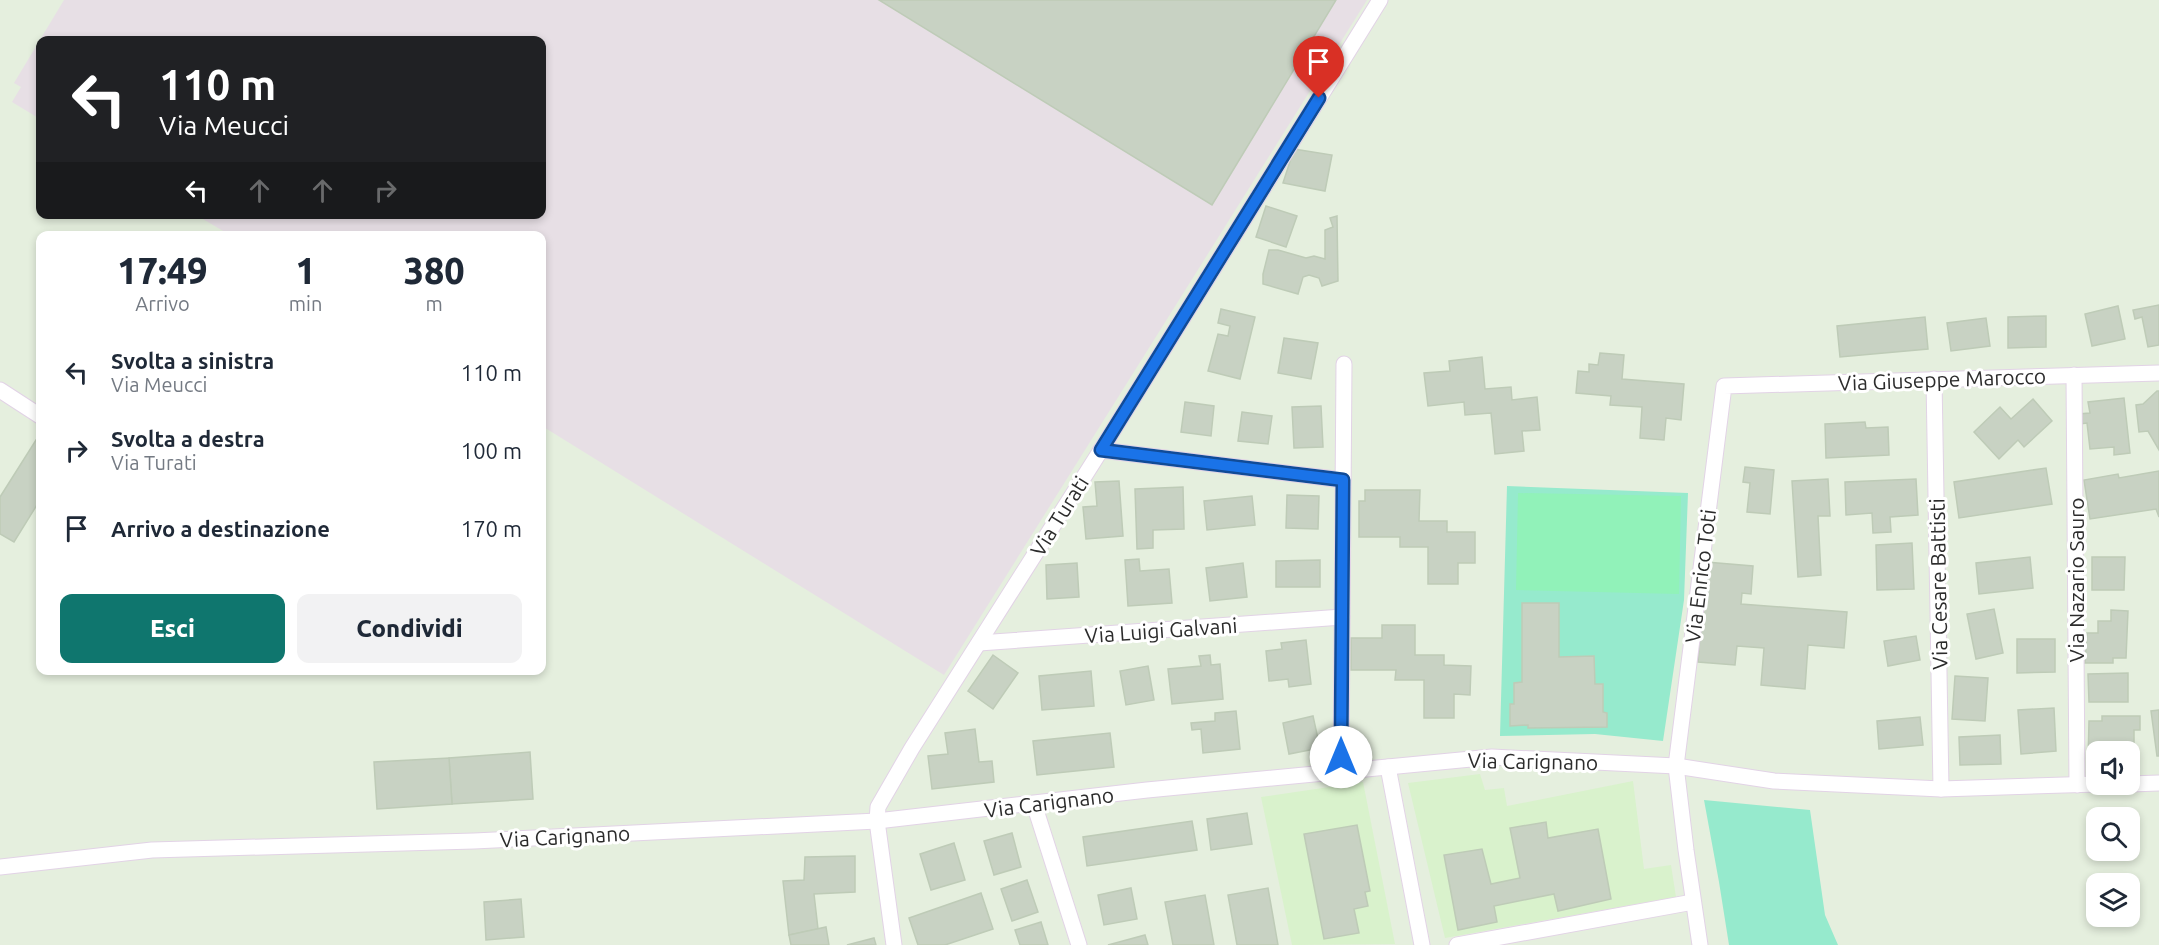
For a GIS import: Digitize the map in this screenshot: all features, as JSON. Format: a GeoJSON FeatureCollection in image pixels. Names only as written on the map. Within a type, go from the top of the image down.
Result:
{"type":"FeatureCollection","features":[{"type":"Feature","properties":{"kind":"street","name":"Via Turati"},"geometry":{"type":"LineString","coordinates":[[877,821],[878,807],[912,748],[1101,450],[1380,0]]}},
{"type":"Feature","properties":{"kind":"street"},"geometry":{"type":"LineString","coordinates":[[1341,771],[1344,364]]}},
{"type":"Feature","properties":{"kind":"street","name":"Via Giuseppe Marocco"},"geometry":{"type":"LineString","coordinates":[[1724,386],[2159,373]]}},
{"type":"Feature","properties":{"kind":"street","name":"Via Nazario Sauro"},"geometry":{"type":"LineString","coordinates":[[2074,375],[2077,785]]}},
{"type":"Feature","properties":{"kind":"street","name":"Via Cesare Battisti"},"geometry":{"type":"LineString","coordinates":[[1934,379],[1941,789]]}},
{"type":"Feature","properties":{"kind":"street","name":"Via Enrico Toti"},"geometry":{"type":"LineString","coordinates":[[1700,945],[1676,766],[1724,386]]}},
{"type":"Feature","properties":{"kind":"street"},"geometry":{"type":"LineString","coordinates":[[0,390],[36,413]]}},
{"type":"Feature","properties":{"kind":"street"},"geometry":{"type":"LineString","coordinates":[[1101,450],[1343,480]]}},
{"type":"Feature","properties":{"kind":"street","name":"Via Luigi Galvani"},"geometry":{"type":"LineString","coordinates":[[979,643],[1342,617]]}},
{"type":"Feature","properties":{"kind":"street","name":"Via Carignano"},"geometry":{"type":"LineString","coordinates":[[0,867],[152,850],[474,841],[877,821],[1147,790],[1492,757],[1676,766],[1774,781],[1941,789],[2086,785]]}},
{"type":"Feature","properties":{"kind":"street"},"geometry":{"type":"LineString","coordinates":[[1388,767],[1422,945]]}},
{"type":"Feature","properties":{"kind":"street"},"geometry":{"type":"LineString","coordinates":[[2140,784],[2159,783]]}},
{"type":"Feature","properties":{"kind":"street"},"geometry":{"type":"LineString","coordinates":[[1034,804],[1079,945]]}},
{"type":"Feature","properties":{"kind":"street"},"geometry":{"type":"LineString","coordinates":[[877,821],[894,945]]}},
{"type":"Feature","properties":{"kind":"street"},"geometry":{"type":"LineString","coordinates":[[1457,945],[1693,902]]}},
{"type":"Feature","properties":{"kind":"shaded area"},"geometry":{"type":"Polygon","coordinates":[[[64,0],[1367,0],[944,675],[546,428],[546,231],[223,231],[203,219],[546,219],[546,36],[42,36],[64,0]]]}},
{"type":"Feature","properties":{"kind":"shaded area"},"geometry":{"type":"Polygon","coordinates":[[[36,46],[36,117],[12,102],[21,87],[14,83],[36,46]]]}},
{"type":"Feature","properties":{"kind":"shaded area"},"geometry":{"type":"Polygon","coordinates":[[[1507,486],[1688,493],[1684,600],[1663,741],[1595,734],[1500,736],[1507,486]]]}},
{"type":"Feature","properties":{"kind":"shaded area"},"geometry":{"type":"Polygon","coordinates":[[[1480,774],[1485,790],[1504,788],[1507,806],[1633,781],[1644,869],[1671,865],[1676,897],[1445,938],[1408,783],[1480,774]]]}},
{"type":"Feature","properties":{"kind":"shaded area"},"geometry":{"type":"Polygon","coordinates":[[[1363,782],[1395,944],[1292,945],[1261,797],[1363,782]]]}},
{"type":"Feature","properties":{"kind":"shaded area"},"geometry":{"type":"Polygon","coordinates":[[[1704,800],[1810,810],[1825,915],[1838,945],[1729,945],[1704,800]]]}},
{"type":"Feature","properties":{"kind":"green space"},"geometry":{"type":"Polygon","coordinates":[[[1518,493],[1681,496],[1679,594],[1516,590],[1518,493]]]}},
{"type":"Feature","properties":{"kind":"building"},"geometry":{"type":"Polygon","coordinates":[[[879,0],[1336,0],[1212,205],[879,0]]]}},
{"type":"Feature","properties":{"kind":"building"},"geometry":{"type":"Polygon","coordinates":[[[1294,149],[1332,155],[1325,191],[1283,183],[1294,149]]]}},
{"type":"Feature","properties":{"kind":"building"},"geometry":{"type":"Polygon","coordinates":[[[1266,206],[1297,216],[1286,247],[1256,237],[1266,206]]]}},
{"type":"Feature","properties":{"kind":"building"},"geometry":{"type":"Polygon","coordinates":[[[1337,216],[1338,281],[1322,286],[1319,278],[1309,275],[1303,277],[1298,294],[1263,284],[1269,250],[1278,250],[1306,258],[1314,256],[1325,259],[1325,230],[1333,227],[1330,218],[1337,216]]]}},
{"type":"Feature","properties":{"kind":"building"},"geometry":{"type":"Polygon","coordinates":[[[2159,305],[2159,345],[2148,347],[2142,317],[2135,319],[2133,310],[2159,305]]]}},
{"type":"Feature","properties":{"kind":"building"},"geometry":{"type":"Polygon","coordinates":[[[2118,306],[2125,339],[2092,346],[2085,314],[2118,306]]]}},
{"type":"Feature","properties":{"kind":"building"},"geometry":{"type":"Polygon","coordinates":[[[1221,309],[1255,317],[1240,379],[1208,371],[1218,334],[1228,336],[1230,326],[1218,323],[1221,309]]]}},
{"type":"Feature","properties":{"kind":"building"},"geometry":{"type":"Polygon","coordinates":[[[2046,316],[2046,347],[2008,348],[2008,317],[2046,316]]]}},
{"type":"Feature","properties":{"kind":"building"},"geometry":{"type":"Polygon","coordinates":[[[1925,317],[1928,349],[1840,357],[1837,326],[1925,317]]]}},
{"type":"Feature","properties":{"kind":"building"},"geometry":{"type":"Polygon","coordinates":[[[1986,318],[1990,346],[1951,351],[1947,323],[1986,318]]]}},
{"type":"Feature","properties":{"kind":"building"},"geometry":{"type":"Polygon","coordinates":[[[1284,338],[1318,343],[1311,379],[1278,373],[1284,338]]]}},
{"type":"Feature","properties":{"kind":"building"},"geometry":{"type":"Polygon","coordinates":[[[1600,353],[1624,355],[1622,379],[1684,384],[1681,420],[1666,418],[1664,440],[1640,438],[1642,407],[1610,405],[1611,396],[1576,393],[1578,371],[1589,372],[1589,364],[1598,365],[1600,353]]]}},
{"type":"Feature","properties":{"kind":"building"},"geometry":{"type":"Polygon","coordinates":[[[1482,357],[1485,389],[1511,387],[1512,400],[1537,397],[1540,430],[1522,431],[1524,451],[1495,454],[1491,413],[1465,415],[1464,402],[1428,406],[1424,373],[1450,371],[1449,361],[1482,357]]]}},
{"type":"Feature","properties":{"kind":"building"},"geometry":{"type":"Polygon","coordinates":[[[2159,391],[2159,450],[2148,431],[2139,432],[2136,405],[2143,404],[2159,391]]]}},
{"type":"Feature","properties":{"kind":"building"},"geometry":{"type":"Polygon","coordinates":[[[2124,398],[2130,453],[2114,455],[2114,447],[2090,449],[2087,423],[2080,424],[2078,414],[2090,413],[2088,402],[2124,398]]]}},
{"type":"Feature","properties":{"kind":"building"},"geometry":{"type":"Polygon","coordinates":[[[2033,399],[2052,421],[2024,447],[2018,440],[1999,459],[1974,432],[2000,407],[2011,419],[2033,399]]]}},
{"type":"Feature","properties":{"kind":"building"},"geometry":{"type":"Polygon","coordinates":[[[1185,402],[1214,406],[1211,436],[1181,432],[1185,402]]]}},
{"type":"Feature","properties":{"kind":"building"},"geometry":{"type":"Polygon","coordinates":[[[1321,406],[1323,447],[1294,448],[1292,407],[1321,406]]]}},
{"type":"Feature","properties":{"kind":"building"},"geometry":{"type":"Polygon","coordinates":[[[1242,412],[1272,416],[1268,444],[1238,441],[1242,412]]]}},
{"type":"Feature","properties":{"kind":"building"},"geometry":{"type":"Polygon","coordinates":[[[1865,422],[1866,428],[1888,427],[1889,455],[1826,458],[1825,424],[1865,422]]]}},
{"type":"Feature","properties":{"kind":"building"},"geometry":{"type":"Polygon","coordinates":[[[36,440],[36,506],[14,542],[0,534],[0,497],[36,440]]]}},
{"type":"Feature","properties":{"kind":"building"},"geometry":{"type":"Polygon","coordinates":[[[1745,467],[1774,470],[1770,514],[1747,512],[1750,483],[1743,482],[1745,467]]]}},
{"type":"Feature","properties":{"kind":"building"},"geometry":{"type":"Polygon","coordinates":[[[2046,468],[2052,504],[1959,518],[1954,482],[2046,468]]]}},
{"type":"Feature","properties":{"kind":"building"},"geometry":{"type":"Polygon","coordinates":[[[2159,471],[2159,517],[2156,509],[2090,519],[2084,480],[2118,474],[2119,478],[2159,471]]]}},
{"type":"Feature","properties":{"kind":"building"},"geometry":{"type":"Polygon","coordinates":[[[1828,479],[1830,516],[1818,516],[1821,575],[1798,577],[1792,481],[1828,479]]]}},
{"type":"Feature","properties":{"kind":"building"},"geometry":{"type":"Polygon","coordinates":[[[1916,479],[1918,515],[1890,517],[1891,532],[1873,533],[1872,513],[1846,515],[1845,482],[1916,479]]]}},
{"type":"Feature","properties":{"kind":"building"},"geometry":{"type":"Polygon","coordinates":[[[1119,481],[1123,536],[1086,539],[1083,507],[1097,506],[1095,482],[1119,481]]]}},
{"type":"Feature","properties":{"kind":"building"},"geometry":{"type":"Polygon","coordinates":[[[1183,487],[1184,529],[1153,530],[1153,548],[1137,549],[1135,489],[1183,487]]]}},
{"type":"Feature","properties":{"kind":"building"},"geometry":{"type":"Polygon","coordinates":[[[1365,490],[1420,490],[1419,521],[1447,521],[1447,532],[1475,532],[1475,563],[1458,563],[1458,584],[1428,584],[1428,547],[1400,547],[1400,537],[1359,537],[1359,501],[1365,501],[1365,490]]]}},
{"type":"Feature","properties":{"kind":"building"},"geometry":{"type":"Polygon","coordinates":[[[1287,495],[1319,496],[1318,529],[1286,528],[1287,495]]]}},
{"type":"Feature","properties":{"kind":"building"},"geometry":{"type":"Polygon","coordinates":[[[1252,496],[1255,525],[1207,530],[1204,501],[1252,496]]]}},
{"type":"Feature","properties":{"kind":"building"},"geometry":{"type":"Polygon","coordinates":[[[1912,543],[1914,589],[1877,590],[1876,545],[1912,543]]]}},
{"type":"Feature","properties":{"kind":"building"},"geometry":{"type":"Polygon","coordinates":[[[2030,557],[2033,588],[1979,594],[1976,563],[2030,557]]]}},
{"type":"Feature","properties":{"kind":"building"},"geometry":{"type":"Polygon","coordinates":[[[2092,557],[2125,557],[2124,590],[2092,590],[2092,557]]]}},
{"type":"Feature","properties":{"kind":"building"},"geometry":{"type":"Polygon","coordinates":[[[1139,559],[1140,571],[1169,569],[1172,603],[1128,606],[1125,560],[1139,559]]]}},
{"type":"Feature","properties":{"kind":"building"},"geometry":{"type":"Polygon","coordinates":[[[1320,560],[1320,587],[1276,587],[1276,561],[1320,560]]]}},
{"type":"Feature","properties":{"kind":"building"},"geometry":{"type":"Polygon","coordinates":[[[1706,562],[1753,566],[1751,594],[1742,593],[1741,604],[1847,612],[1844,648],[1808,645],[1805,689],[1761,685],[1764,648],[1737,646],[1735,665],[1698,662],[1706,562]]]}},
{"type":"Feature","properties":{"kind":"building"},"geometry":{"type":"Polygon","coordinates":[[[1077,563],[1079,597],[1047,599],[1046,565],[1077,563]]]}},
{"type":"Feature","properties":{"kind":"building"},"geometry":{"type":"Polygon","coordinates":[[[1243,563],[1247,597],[1210,601],[1206,568],[1243,563]]]}},
{"type":"Feature","properties":{"kind":"building"},"geometry":{"type":"Polygon","coordinates":[[[1522,603],[1559,603],[1559,657],[1594,656],[1595,684],[1603,684],[1603,712],[1607,713],[1607,727],[1528,728],[1528,725],[1510,726],[1510,704],[1514,704],[1514,683],[1522,682],[1522,603]]]}},
{"type":"Feature","properties":{"kind":"building"},"geometry":{"type":"Polygon","coordinates":[[[1994,609],[2003,653],[1976,659],[1967,614],[1994,609]]]}},
{"type":"Feature","properties":{"kind":"building"},"geometry":{"type":"Polygon","coordinates":[[[2111,610],[2128,611],[2126,658],[2113,658],[2113,663],[2085,663],[2087,633],[2098,633],[2098,621],[2111,621],[2111,610]]]}},
{"type":"Feature","properties":{"kind":"building"},"geometry":{"type":"Polygon","coordinates":[[[1382,625],[1415,625],[1415,655],[1444,655],[1444,665],[1471,666],[1470,695],[1454,694],[1454,718],[1424,718],[1424,680],[1395,680],[1396,670],[1351,670],[1351,638],[1382,638],[1382,625]]]}},
{"type":"Feature","properties":{"kind":"building"},"geometry":{"type":"Polygon","coordinates":[[[1916,636],[1920,660],[1888,666],[1884,641],[1916,636]]]}},
{"type":"Feature","properties":{"kind":"building"},"geometry":{"type":"Polygon","coordinates":[[[2017,639],[2055,639],[2055,672],[2017,673],[2017,639]]]}},
{"type":"Feature","properties":{"kind":"building"},"geometry":{"type":"Polygon","coordinates":[[[1306,640],[1311,684],[1289,687],[1288,679],[1269,681],[1266,651],[1282,649],[1281,643],[1306,640]]]}},
{"type":"Feature","properties":{"kind":"building"},"geometry":{"type":"Polygon","coordinates":[[[993,655],[1018,673],[993,709],[968,691],[993,655]]]}},
{"type":"Feature","properties":{"kind":"building"},"geometry":{"type":"Polygon","coordinates":[[[1210,655],[1211,665],[1220,664],[1223,699],[1172,704],[1168,669],[1201,666],[1199,656],[1210,655]]]}},
{"type":"Feature","properties":{"kind":"building"},"geometry":{"type":"Polygon","coordinates":[[[1148,666],[1154,700],[1126,705],[1120,671],[1148,666]]]}},
{"type":"Feature","properties":{"kind":"building"},"geometry":{"type":"Polygon","coordinates":[[[1091,671],[1094,706],[1042,710],[1039,676],[1091,671]]]}},
{"type":"Feature","properties":{"kind":"building"},"geometry":{"type":"Polygon","coordinates":[[[2128,673],[2128,702],[2089,702],[2088,674],[2128,673]]]}},
{"type":"Feature","properties":{"kind":"building"},"geometry":{"type":"Polygon","coordinates":[[[1955,676],[1988,678],[1985,721],[1952,719],[1955,676]]]}},
{"type":"Feature","properties":{"kind":"building"},"geometry":{"type":"Polygon","coordinates":[[[2054,708],[2056,751],[2021,754],[2018,710],[2054,708]]]}},
{"type":"Feature","properties":{"kind":"building"},"geometry":{"type":"Polygon","coordinates":[[[2159,710],[2159,756],[2157,756],[2151,711],[2159,710]]]}},
{"type":"Feature","properties":{"kind":"building"},"geometry":{"type":"Polygon","coordinates":[[[1236,711],[1240,749],[1203,753],[1201,729],[1192,730],[1191,723],[1215,721],[1215,713],[1236,711]]]}},
{"type":"Feature","properties":{"kind":"building"},"geometry":{"type":"Polygon","coordinates":[[[1313,716],[1320,748],[1289,754],[1283,723],[1313,716]]]}},
{"type":"Feature","properties":{"kind":"building"},"geometry":{"type":"Polygon","coordinates":[[[2102,716],[2140,716],[2140,730],[2134,730],[2134,741],[2089,741],[2089,721],[2102,721],[2102,716]]]}},
{"type":"Feature","properties":{"kind":"building"},"geometry":{"type":"Polygon","coordinates":[[[1920,717],[1923,745],[1879,749],[1877,721],[1920,717]]]}},
{"type":"Feature","properties":{"kind":"building"},"geometry":{"type":"Polygon","coordinates":[[[975,729],[979,762],[992,761],[994,782],[932,789],[928,756],[948,754],[945,733],[975,729]]]}},
{"type":"Feature","properties":{"kind":"building"},"geometry":{"type":"Polygon","coordinates":[[[1110,733],[1114,767],[1037,775],[1033,741],[1110,733]]]}},
{"type":"Feature","properties":{"kind":"building"},"geometry":{"type":"Polygon","coordinates":[[[2000,735],[2001,764],[1960,765],[1959,737],[2000,735]]]}},
{"type":"Feature","properties":{"kind":"building"},"geometry":{"type":"Polygon","coordinates":[[[530,752],[533,799],[452,804],[449,758],[530,752]]]}},
{"type":"Feature","properties":{"kind":"building"},"geometry":{"type":"Polygon","coordinates":[[[449,758],[452,804],[377,809],[374,762],[449,758]]]}},
{"type":"Feature","properties":{"kind":"building"},"geometry":{"type":"Polygon","coordinates":[[[1247,813],[1252,844],[1211,850],[1207,819],[1247,813]]]}},
{"type":"Feature","properties":{"kind":"building"},"geometry":{"type":"Polygon","coordinates":[[[1192,821],[1197,850],[1087,866],[1083,837],[1192,821]]]}},
{"type":"Feature","properties":{"kind":"building"},"geometry":{"type":"Polygon","coordinates":[[[1546,822],[1548,838],[1598,829],[1611,899],[1558,911],[1554,894],[1494,906],[1497,922],[1458,930],[1444,855],[1482,849],[1491,884],[1520,878],[1510,828],[1546,822]]]}},
{"type":"Feature","properties":{"kind":"building"},"geometry":{"type":"Polygon","coordinates":[[[1357,825],[1370,891],[1365,892],[1368,906],[1354,909],[1359,933],[1324,939],[1304,834],[1357,825]]]}},
{"type":"Feature","properties":{"kind":"building"},"geometry":{"type":"Polygon","coordinates":[[[1012,833],[1021,867],[994,875],[984,841],[1012,833]]]}},
{"type":"Feature","properties":{"kind":"building"},"geometry":{"type":"Polygon","coordinates":[[[954,843],[965,880],[931,890],[920,854],[954,843]]]}},
{"type":"Feature","properties":{"kind":"building"},"geometry":{"type":"Polygon","coordinates":[[[855,856],[855,892],[814,894],[818,929],[789,935],[783,881],[804,880],[805,857],[855,856]]]}},
{"type":"Feature","properties":{"kind":"building"},"geometry":{"type":"Polygon","coordinates":[[[1027,880],[1038,912],[1012,921],[1001,889],[1027,880]]]}},
{"type":"Feature","properties":{"kind":"building"},"geometry":{"type":"Polygon","coordinates":[[[1131,888],[1137,919],[1104,925],[1098,895],[1131,888]]]}},
{"type":"Feature","properties":{"kind":"building"},"geometry":{"type":"Polygon","coordinates":[[[1268,888],[1278,945],[1237,945],[1228,895],[1268,888]]]}},
{"type":"Feature","properties":{"kind":"building"},"geometry":{"type":"Polygon","coordinates":[[[981,893],[993,929],[945,945],[918,945],[909,918],[981,893]]]}},
{"type":"Feature","properties":{"kind":"building"},"geometry":{"type":"Polygon","coordinates":[[[1205,895],[1214,945],[1173,945],[1165,902],[1205,895]]]}},
{"type":"Feature","properties":{"kind":"building"},"geometry":{"type":"Polygon","coordinates":[[[521,899],[524,937],[486,940],[484,902],[521,899]]]}},
{"type":"Feature","properties":{"kind":"building"},"geometry":{"type":"Polygon","coordinates":[[[1041,922],[1048,945],[1020,945],[1015,930],[1041,922]]]}},
{"type":"Feature","properties":{"kind":"building"},"geometry":{"type":"Polygon","coordinates":[[[826,927],[829,945],[791,945],[789,935],[826,927]]]}},
{"type":"Feature","properties":{"kind":"building"},"geometry":{"type":"Polygon","coordinates":[[[1145,935],[1148,945],[1108,945],[1145,935]]]}},
{"type":"Feature","properties":{"kind":"building"},"geometry":{"type":"Polygon","coordinates":[[[874,938],[876,945],[847,945],[874,938]]]}},
{"type":"Feature","properties":{"kind":"route"},"geometry":{"type":"LineString","coordinates":[[1319,98],[1101,450],[1343,480],[1341,757]]}}]}
